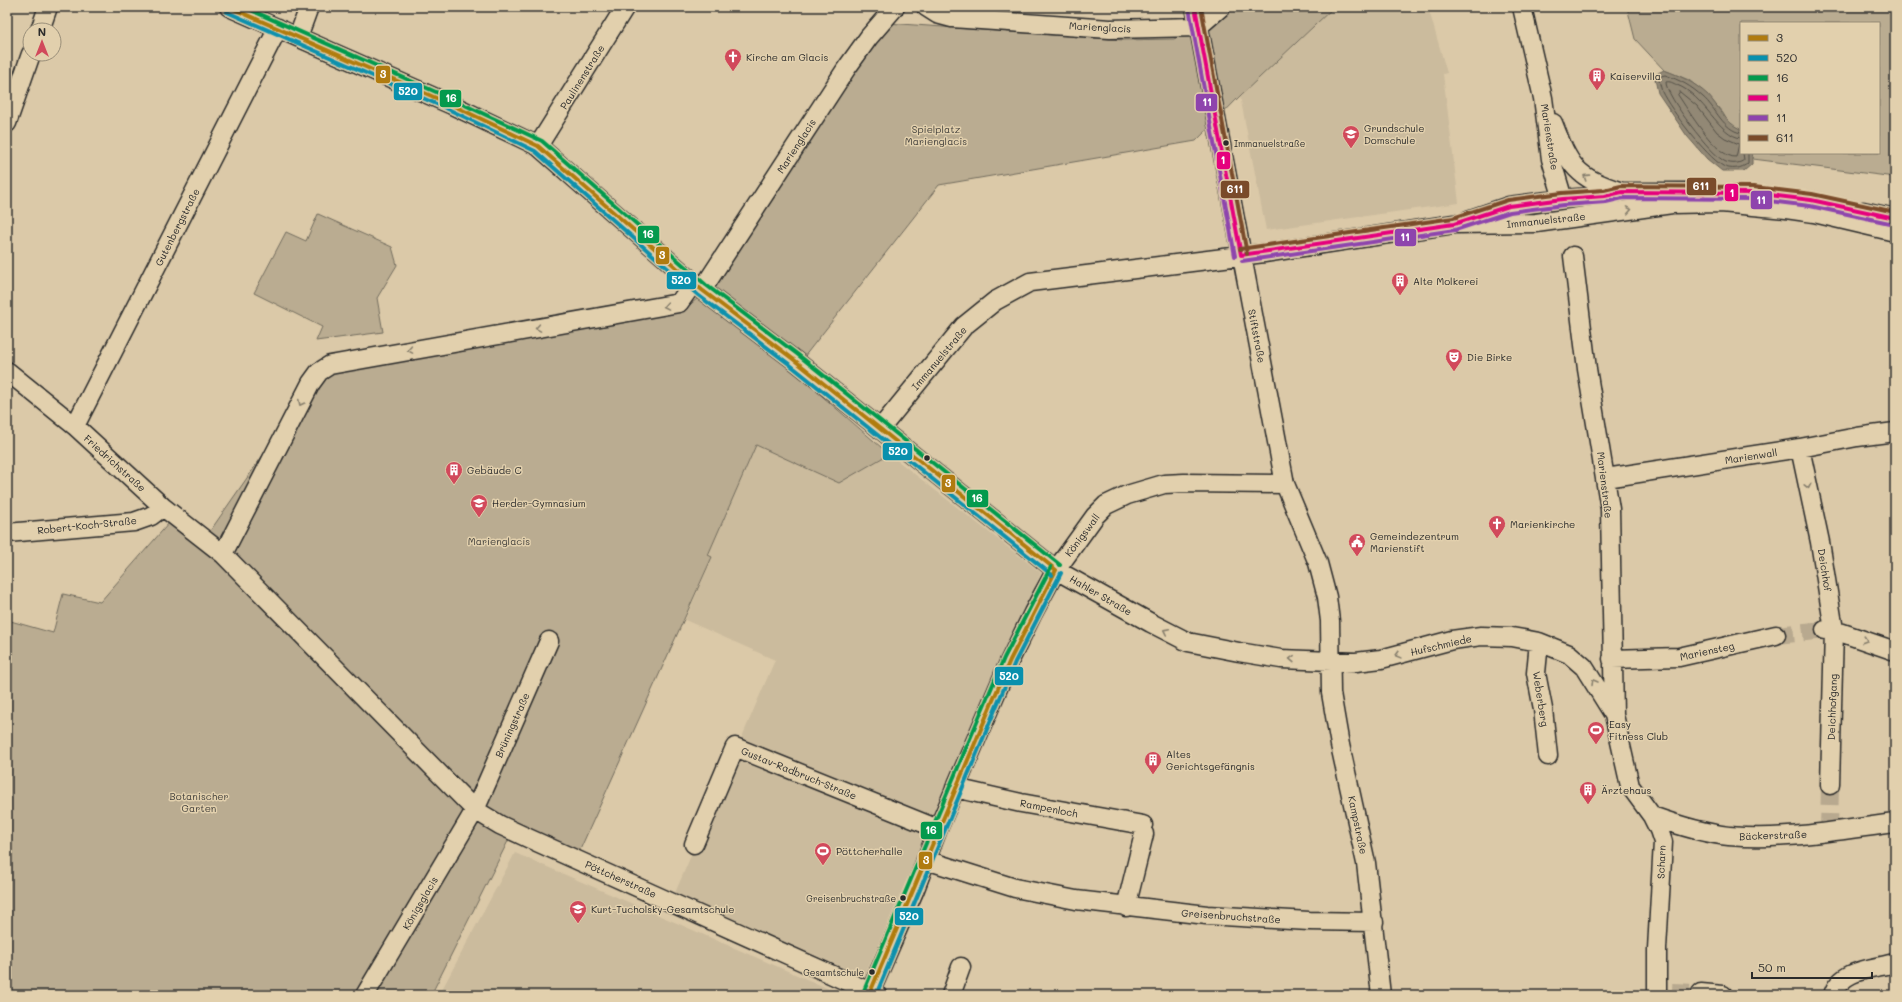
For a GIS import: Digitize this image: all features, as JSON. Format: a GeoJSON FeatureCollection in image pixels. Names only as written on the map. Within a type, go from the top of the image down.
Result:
{"type":"FeatureCollection","features":[{"type":"Feature","properties":{"kind":"street"},"geometry":{"type":"LineString","coordinates":[[43,22],[48,7]]}},
{"type":"Feature","properties":{"kind":"street","name":"Hahler Straße"},"geometry":{"type":"LineString","coordinates":[[229,7],[452,105],[538,146],[698,286],[1056,570],[1150,623],[1188,642],[1239,652],[1281,658],[1330,661]]}},
{"type":"Feature","properties":{"kind":"street"},"geometry":{"type":"LineString","coordinates":[[298,37],[309,7]]}},
{"type":"Feature","properties":{"kind":"street","name":"Paulinenstraße"},"geometry":{"type":"LineString","coordinates":[[538,146],[625,7]]}},
{"type":"Feature","properties":{"kind":"street","name":"Marienglacis"},"geometry":{"type":"LineString","coordinates":[[223,554],[311,383],[319,372],[330,365],[679,303],[698,286],[846,69],[869,37],[895,7]]}},
{"type":"Feature","properties":{"kind":"street","name":"Marienglacis"},"geometry":{"type":"LineString","coordinates":[[926,7],[937,14],[960,18],[1110,29],[1198,27]]}},
{"type":"Feature","properties":{"kind":"street","name":"Stiftstraße"},"geometry":{"type":"LineString","coordinates":[[1195,7],[1285,484],[1318,563],[1327,597],[1330,621],[1330,661]]}},
{"type":"Feature","properties":{"kind":"street"},"geometry":{"type":"LineString","coordinates":[[1198,27],[1221,7]]}},
{"type":"Feature","properties":{"kind":"street","name":"Marienstraße"},"geometry":{"type":"LineString","coordinates":[[1522,7],[1543,98],[1551,159],[1563,199]]}},
{"type":"Feature","properties":{"kind":"street","name":"Gutenbergstraße"},"geometry":{"type":"LineString","coordinates":[[75,426],[278,28]]}},
{"type":"Feature","properties":{"kind":"street"},"geometry":{"type":"LineString","coordinates":[[7,123],[28,62]]}},
{"type":"Feature","properties":{"kind":"street","name":"Marienstraße"},"geometry":{"type":"LineString","coordinates":[[1543,98],[1562,145],[1574,167],[1590,180],[1622,192]]}},
{"type":"Feature","properties":{"kind":"street"},"geometry":{"type":"LineString","coordinates":[[1622,192],[1753,193],[1810,200],[1895,218]]}},
{"type":"Feature","properties":{"kind":"street","name":"Immanuelstraße"},"geometry":{"type":"LineString","coordinates":[[1454,224],[1508,206],[1563,199],[1605,196],[1622,192]]}},
{"type":"Feature","properties":{"kind":"street"},"geometry":{"type":"LineString","coordinates":[[1563,199],[1591,215]]}},
{"type":"Feature","properties":{"kind":"street","name":"Immanuelstraße"},"geometry":{"type":"LineString","coordinates":[[880,429],[964,326],[995,301],[1030,282],[1241,256],[1454,224],[1514,225],[1672,204],[1721,203],[1814,213],[1895,232]]}},
{"type":"Feature","properties":{"kind":"street","name":"Marienstraße"},"geometry":{"type":"LineString","coordinates":[[1573,256],[1587,369],[1610,509],[1614,715]]}},
{"type":"Feature","properties":{"kind":"street","name":"Friedrichstraße"},"geometry":{"type":"LineString","coordinates":[[7,371],[75,426],[163,507],[223,554]]}},
{"type":"Feature","properties":{"kind":"street","name":"Marienwall"},"geometry":{"type":"LineString","coordinates":[[1606,478],[1895,432]]}},
{"type":"Feature","properties":{"kind":"street","name":"Deichhof"},"geometry":{"type":"LineString","coordinates":[[1800,448],[1820,542],[1830,630]]}},
{"type":"Feature","properties":{"kind":"street","name":"Königswall"},"geometry":{"type":"LineString","coordinates":[[872,994],[938,829],[1010,660],[1056,570],[1095,516],[1106,505],[1127,494],[1164,484],[1184,482],[1285,484]]}},
{"type":"Feature","properties":{"kind":"street","name":"Robert-Koch-Straße"},"geometry":{"type":"LineString","coordinates":[[7,533],[134,522],[151,516],[163,507]]}},
{"type":"Feature","properties":{"kind":"street"},"geometry":{"type":"LineString","coordinates":[[223,554],[475,810]]}},
{"type":"Feature","properties":{"kind":"street"},"geometry":{"type":"LineString","coordinates":[[1830,630],[1895,651]]}},
{"type":"Feature","properties":{"kind":"street","name":"Deichhofgang"},"geometry":{"type":"LineString","coordinates":[[1830,630],[1830,785]]}},
{"type":"Feature","properties":{"kind":"street","name":"Mariensteg"},"geometry":{"type":"LineString","coordinates":[[1612,659],[1678,658],[1776,635]]}},
{"type":"Feature","properties":{"kind":"street","name":"Hufschmiede"},"geometry":{"type":"LineString","coordinates":[[1330,661],[1356,662],[1381,659],[1452,640],[1481,636],[1512,637],[1539,642],[1569,654],[1584,667],[1614,715]]}},
{"type":"Feature","properties":{"kind":"street","name":"Brüningstraße"},"geometry":{"type":"LineString","coordinates":[[475,810],[550,641]]}},
{"type":"Feature","properties":{"kind":"street","name":"Weberberg"},"geometry":{"type":"LineString","coordinates":[[1539,642],[1536,674],[1543,709],[1548,756]]}},
{"type":"Feature","properties":{"kind":"street","name":"Kampstraße"},"geometry":{"type":"LineString","coordinates":[[1330,661],[1331,693],[1335,720],[1366,863],[1374,922],[1380,994]]}},
{"type":"Feature","properties":{"kind":"street","name":"Scharn"},"geometry":{"type":"LineString","coordinates":[[1614,715],[1630,786],[1652,816],[1663,842],[1657,949],[1662,993]]}},
{"type":"Feature","properties":{"kind":"street","name":"Gustav-Radbruch-Straße"},"geometry":{"type":"LineString","coordinates":[[694,844],[735,748],[938,829]]}},
{"type":"Feature","properties":{"kind":"street","name":"Rampenloch"},"geometry":{"type":"LineString","coordinates":[[955,788],[1143,830],[1126,907]]}},
{"type":"Feature","properties":{"kind":"street","name":"Pöttcherstraße"},"geometry":{"type":"LineString","coordinates":[[475,810],[500,825],[528,838],[670,900],[872,994]]}},
{"type":"Feature","properties":{"kind":"street","name":"Königsglacis"},"geometry":{"type":"LineString","coordinates":[[365,995],[475,810]]}},
{"type":"Feature","properties":{"kind":"street","name":"Bäckerstraße"},"geometry":{"type":"LineString","coordinates":[[1652,816],[1690,828],[1729,836],[1799,835],[1895,823]]}},
{"type":"Feature","properties":{"kind":"street","name":"Greisenbruchstraße"},"geometry":{"type":"LineString","coordinates":[[926,860],[1015,888],[1076,900],[1126,907],[1207,915],[1309,921],[1374,922]]}},
{"type":"Feature","properties":{"kind":"street"},"geometry":{"type":"LineString","coordinates":[[1833,995],[1840,980],[1852,974],[1895,963]]}},
{"type":"Feature","properties":{"kind":"street"},"geometry":{"type":"LineString","coordinates":[[951,995],[961,967]]}},
{"type":"Feature","properties":{"kind":"street"},"geometry":{"type":"LineString","coordinates":[[1701,993],[1723,995]]}},
{"type":"Feature","properties":{"kind":"shaded area","name":"Grundschule Domschule"},"geometry":{"type":"Polygon","coordinates":[[[1334,7],[1428,7],[1447,73],[1443,74],[1459,203],[1266,230],[1240,96],[1334,7]]]}},
{"type":"Feature","properties":{"kind":"shaded area"},"geometry":{"type":"Polygon","coordinates":[[[756,444],[839,482],[889,454],[1041,573],[864,977],[675,893],[775,660],[685,620],[712,558],[708,555],[756,444]]]}},
{"type":"Feature","properties":{"kind":"shaded area","name":"Kurt-Tucholsky-Gesamtschule"},"geometry":{"type":"Polygon","coordinates":[[[515,853],[843,995],[439,995],[515,853]]]}},
{"type":"Feature","properties":{"kind":"green space","name":"Marienglacis"},"geometry":{"type":"Polygon","coordinates":[[[1228,7],[1334,7],[1240,96],[1196,141],[939,185],[793,371],[889,454],[839,483],[756,445],[708,555],[712,557],[579,852],[517,823],[431,995],[7,995],[7,620],[53,633],[63,594],[100,602],[169,523],[199,547],[329,360],[683,310],[697,299],[887,23],[1123,40],[1174,39],[1198,27],[1228,7]]]}},
{"type":"Feature","properties":{"kind":"green space"},"geometry":{"type":"Polygon","coordinates":[[[1627,7],[1895,7],[1895,177],[1753,159],[1752,154],[1880,154],[1880,22],[1740,22],[1740,130],[1727,121],[1723,113],[1707,95],[1689,80],[1664,70],[1635,39],[1627,7]]]}},
{"type":"Feature","properties":{"kind":"green space"},"geometry":{"type":"Polygon","coordinates":[[[318,214],[392,247],[397,265],[377,298],[383,332],[316,341],[322,327],[254,293],[286,232],[306,241],[318,214]]]}},
{"type":"Feature","properties":{"kind":"water"},"geometry":{"type":"Polygon","coordinates":[[[1664,70],[1688,80],[1708,95],[1726,118],[1740,129],[1740,154],[1752,154],[1752,164],[1744,171],[1722,171],[1707,159],[1687,136],[1658,93],[1655,79],[1658,73],[1664,70]]]}},
{"type":"Feature","properties":{"kind":"tunnel"},"geometry":{"type":"LineString","coordinates":[[1776,635],[1825,630]]}},
{"type":"Feature","properties":{"kind":"tunnel"},"geometry":{"type":"LineString","coordinates":[[1829,832],[1830,785]]}},
{"type":"Feature","properties":{"kind":"tunnel"},"geometry":{"type":"LineString","coordinates":[[1672,992],[1701,993]]}},
{"type":"Feature","properties":{"kind":"transit line","name":"3"},"geometry":{"type":"LineString","coordinates":[[229,7],[452,105],[538,146],[702,290],[793,359],[1056,570]]}},
{"type":"Feature","properties":{"kind":"transit line","name":"16"},"geometry":{"type":"LineString","coordinates":[[244,7],[454,100],[542,141],[706,285],[797,354],[1060,565]]}},
{"type":"Feature","properties":{"kind":"transit line","name":"1"},"geometry":{"type":"LineString","coordinates":[[1195,7],[1241,255]]}},
{"type":"Feature","properties":{"kind":"transit line","name":"611"},"geometry":{"type":"LineString","coordinates":[[1201,7],[1247,254]]}},
{"type":"Feature","properties":{"kind":"transit line","name":"11"},"geometry":{"type":"LineString","coordinates":[[1189,8],[1235,256]]}},
{"type":"Feature","properties":{"kind":"transit line","name":"520"},"geometry":{"type":"LineString","coordinates":[[227,12],[450,110],[535,151],[698,295],[789,364],[1052,575]]}},
{"type":"Feature","properties":{"kind":"transit line","name":"611"},"geometry":{"type":"LineString","coordinates":[[1240,249],[1453,218],[1508,200],[1562,193],[1604,190],[1621,186],[1754,187],[1812,194],[1895,212]]}},
{"type":"Feature","properties":{"kind":"transit line","name":"1"},"geometry":{"type":"LineString","coordinates":[[1241,255],[1454,224],[1509,206],[1563,199],[1605,196],[1622,192],[1753,193],[1811,200],[1895,218]]}},
{"type":"Feature","properties":{"kind":"transit line","name":"11"},"geometry":{"type":"LineString","coordinates":[[1242,261],[1455,230],[1510,212],[1564,205],[1606,202],[1623,198],[1753,199],[1810,206],[1894,224]]}},
{"type":"Feature","properties":{"kind":"transit line","name":"16"},"geometry":{"type":"LineString","coordinates":[[863,993],[1004,658],[1051,567]]}},
{"type":"Feature","properties":{"kind":"transit line","name":"3"},"geometry":{"type":"LineString","coordinates":[[869,995],[1010,660],[1056,570]]}},
{"type":"Feature","properties":{"kind":"transit line","name":"520"},"geometry":{"type":"LineString","coordinates":[[876,995],[1015,662],[1061,573]]}},
{"type":"Feature","properties":{"kind":"place","name":"Kirche am Glacis"},"geometry":{"type":"Point","coordinates":[733,72]}},
{"type":"Feature","properties":{"kind":"place","name":"Kaiservilla"},"geometry":{"type":"Point","coordinates":[1597,91]}},
{"type":"Feature","properties":{"kind":"place","name":"Immanuelstraße"},"geometry":{"type":"Point","coordinates":[1226,143]}},
{"type":"Feature","properties":{"kind":"place","name":"Grundschule Domschule"},"geometry":{"type":"Point","coordinates":[1351,149]}},
{"type":"Feature","properties":{"kind":"place","name":"Alte Molkerei"},"geometry":{"type":"Point","coordinates":[1400,296]}},
{"type":"Feature","properties":{"kind":"place","name":"Die Birke"},"geometry":{"type":"Point","coordinates":[1454,372]}},
{"type":"Feature","properties":{"kind":"place","name":"Gebäude C"},"geometry":{"type":"Point","coordinates":[454,485]}},
{"type":"Feature","properties":{"kind":"place","name":"Herder-Gymnasium"},"geometry":{"type":"Point","coordinates":[479,518]}},
{"type":"Feature","properties":{"kind":"place","name":"Marienkirche"},"geometry":{"type":"Point","coordinates":[1497,539]}},
{"type":"Feature","properties":{"kind":"place","name":"Gemeindezentrum Marienstift"},"geometry":{"type":"Point","coordinates":[1357,557]}},
{"type":"Feature","properties":{"kind":"place","name":"Easy Fitness Club"},"geometry":{"type":"Point","coordinates":[1596,745]}},
{"type":"Feature","properties":{"kind":"place","name":"Altes Gerichtsgefängnis"},"geometry":{"type":"Point","coordinates":[1153,775]}},
{"type":"Feature","properties":{"kind":"place","name":"Ärztehaus"},"geometry":{"type":"Point","coordinates":[1588,805]}},
{"type":"Feature","properties":{"kind":"place","name":"Pöttcherhalle"},"geometry":{"type":"Point","coordinates":[823,866]}},
{"type":"Feature","properties":{"kind":"place","name":"Greisenbruchstraße"},"geometry":{"type":"Point","coordinates":[903,898]}},
{"type":"Feature","properties":{"kind":"place","name":"Kurt-Tucholsky-Gesamtschule"},"geometry":{"type":"Point","coordinates":[578,924]}},
{"type":"Feature","properties":{"kind":"place","name":"Gesamtschule"},"geometry":{"type":"Point","coordinates":[872,972]}},
{"type":"Feature","properties":{"kind":"park label","name":"Spielplatz Marienglacis"},"geometry":{"type":"Point","coordinates":[936,134]}},
{"type":"Feature","properties":{"kind":"park label","name":"Botanischer Garten"},"geometry":{"type":"Point","coordinates":[199,802]}}]}
